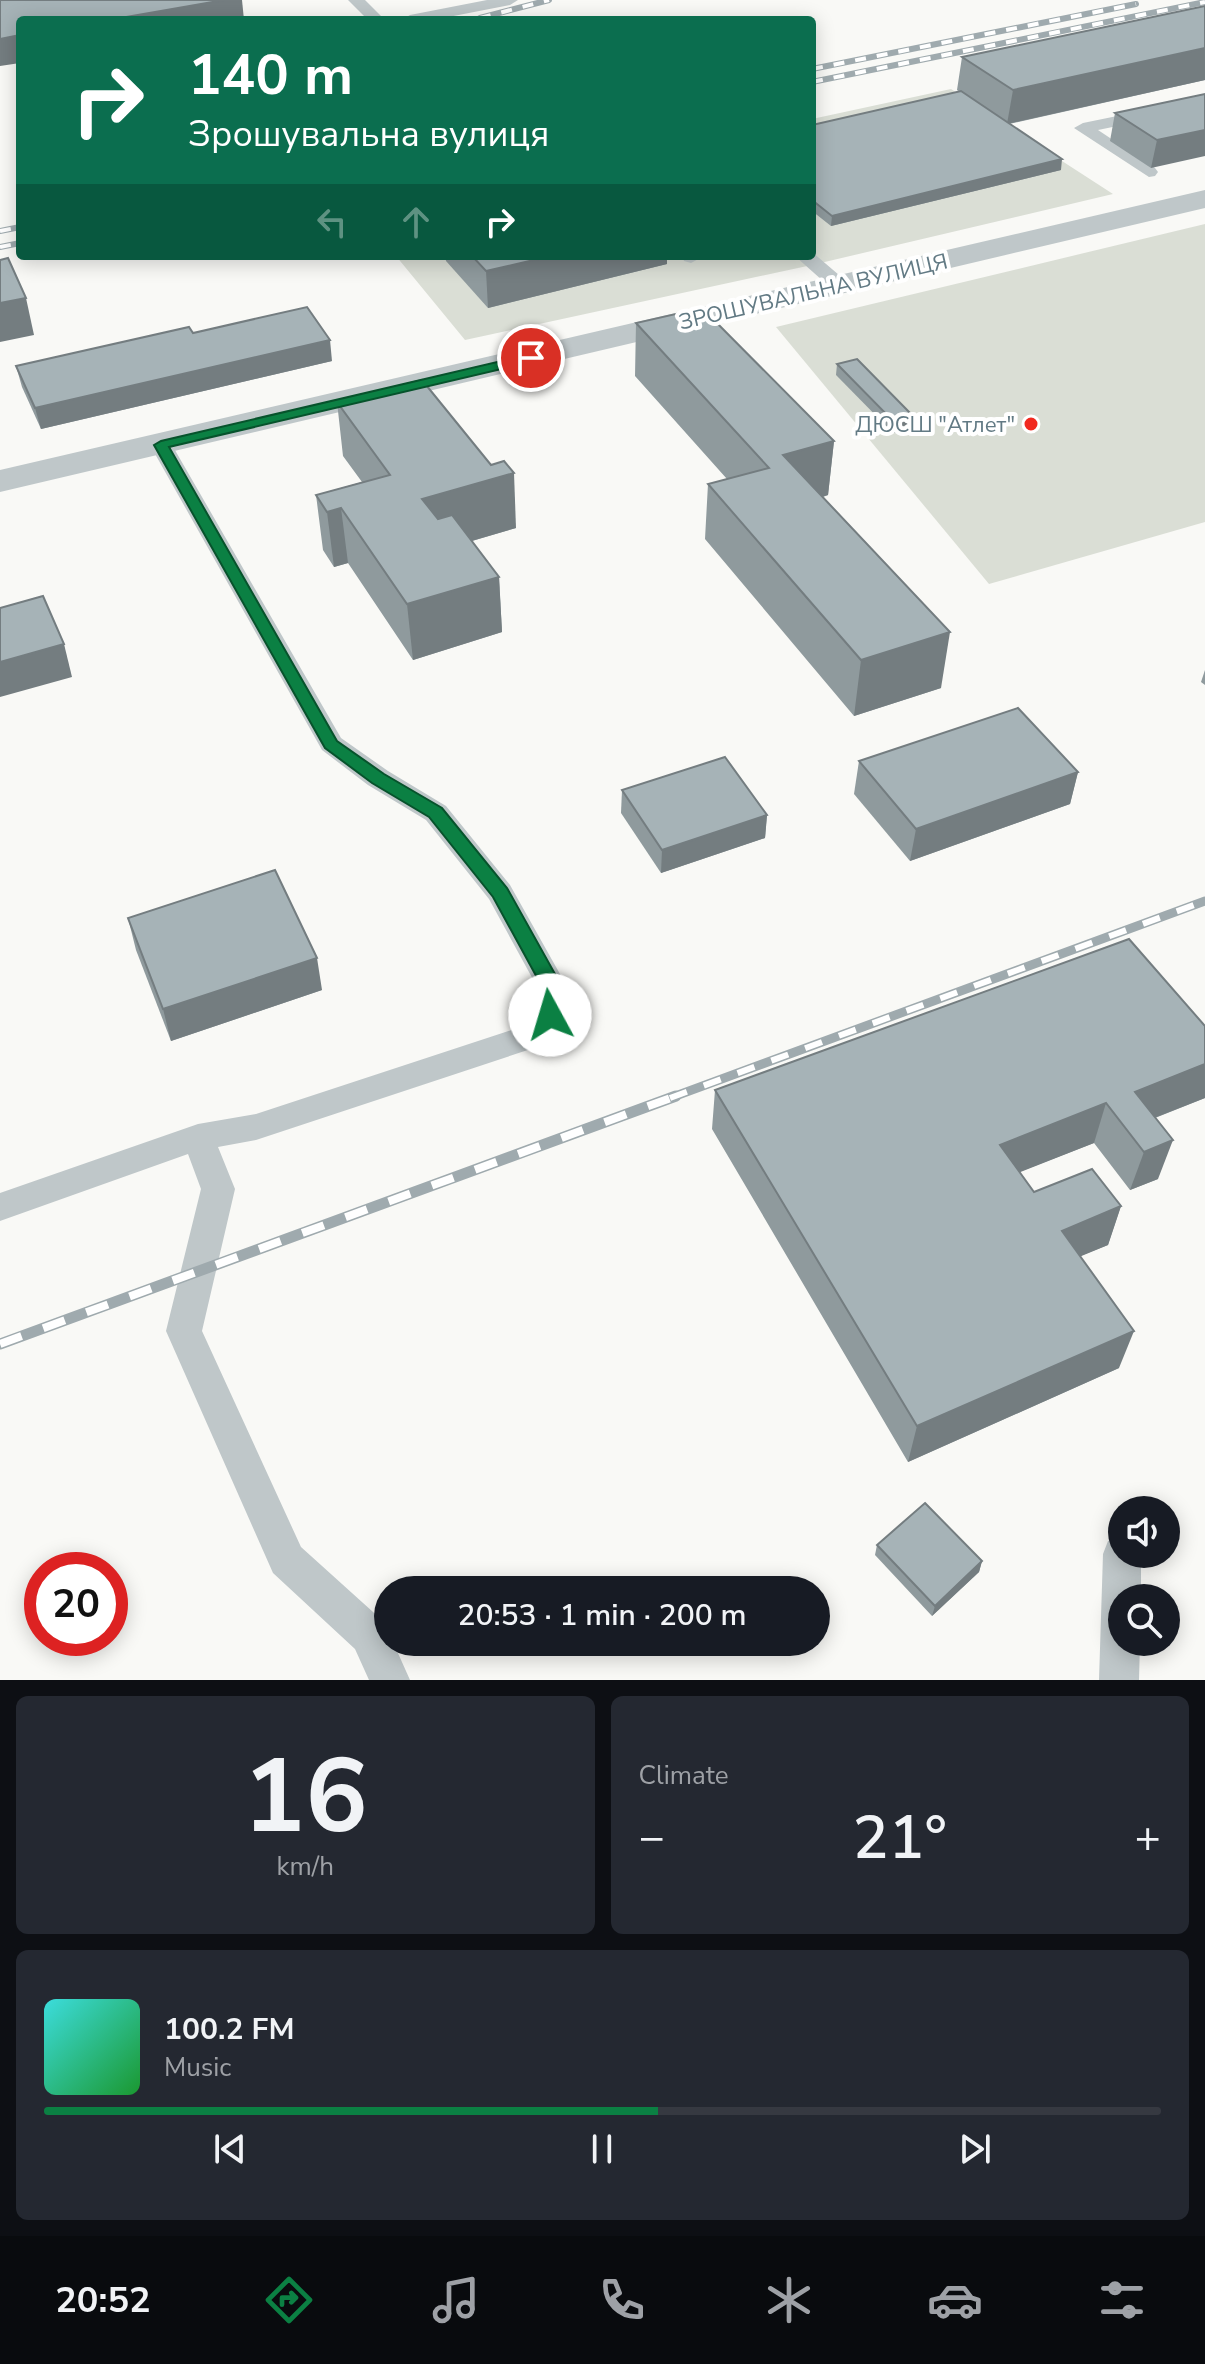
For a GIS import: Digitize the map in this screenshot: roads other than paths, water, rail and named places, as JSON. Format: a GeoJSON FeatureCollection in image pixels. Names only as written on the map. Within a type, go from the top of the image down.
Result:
{"type":"FeatureCollection","features":[{"type":"Feature","properties":{"kind":"street","name":"ЗРОШУВАЛЬНА ВУЛИЦЯ"},"geometry":{"type":"LineString","coordinates":[[0,481],[1205,199]]}},
{"type":"Feature","properties":{"kind":"lane"},"geometry":{"type":"LineString","coordinates":[[356,0],[373,16]]}},
{"type":"Feature","properties":{"kind":"lane"},"geometry":{"type":"LineString","coordinates":[[430,16],[510,0]]}},
{"type":"Feature","properties":{"kind":"lane"},"geometry":{"type":"LineString","coordinates":[[1149,172],[1083,128],[1205,103]]}},
{"type":"Feature","properties":{"kind":"lane"},"geometry":{"type":"LineString","coordinates":[[810,260],[839,285]]}},
{"type":"Feature","properties":{"kind":"lane"},"geometry":{"type":"LineString","coordinates":[[0,1207],[198,1137],[256,1127],[535,1035],[550,1015],[550,983],[500,892],[436,813],[378,778],[331,744],[161,445]]}},
{"type":"Feature","properties":{"kind":"lane"},"geometry":{"type":"LineString","coordinates":[[198,1137],[218,1189],[184,1331],[287,1560],[369,1635],[390,1680]]}},
{"type":"Feature","properties":{"kind":"lane"},"geometry":{"type":"LineString","coordinates":[[1119,1680],[1122,1568]]}},
{"type":"Feature","properties":{"kind":"railway"},"geometry":{"type":"LineString","coordinates":[[488,16],[549,0]]}},
{"type":"Feature","properties":{"kind":"railway"},"geometry":{"type":"LineString","coordinates":[[816,81],[1205,2]]}},
{"type":"Feature","properties":{"kind":"railway"},"geometry":{"type":"LineString","coordinates":[[816,68],[1136,4]]}},
{"type":"Feature","properties":{"kind":"railway"},"geometry":{"type":"LineString","coordinates":[[0,231],[16,228]]}},
{"type":"Feature","properties":{"kind":"railway"},"geometry":{"type":"LineString","coordinates":[[0,247],[16,244]]}},
{"type":"Feature","properties":{"kind":"railway"},"geometry":{"type":"LineString","coordinates":[[670,1098],[1205,901]]}},
{"type":"Feature","properties":{"kind":"railway"},"geometry":{"type":"LineString","coordinates":[[0,1344],[676,1096]]}},
{"type":"Feature","properties":{"kind":"place","name":"ДЮСШ \"Атлет\""},"geometry":{"type":"Point","coordinates":[1031,424]}}]}
